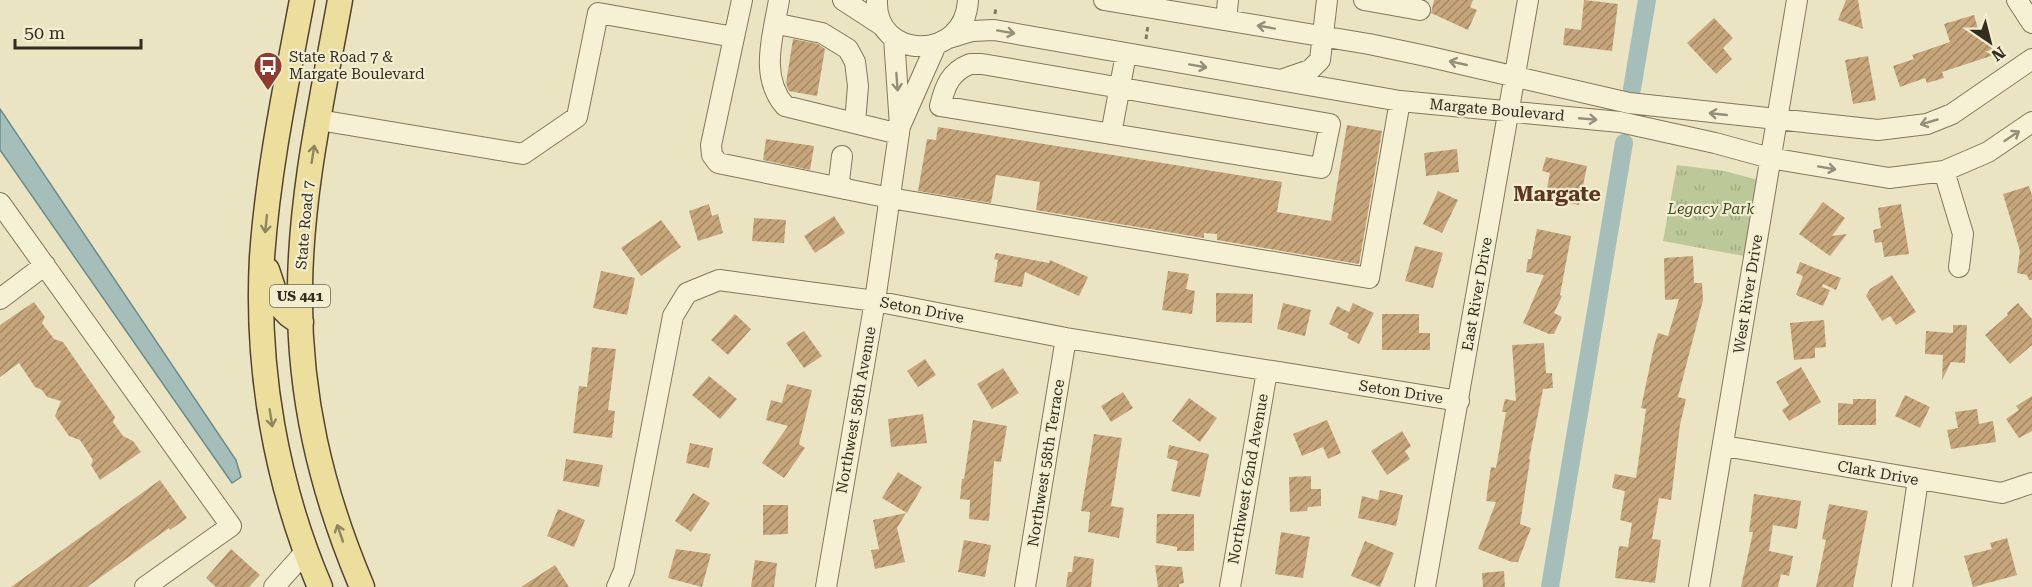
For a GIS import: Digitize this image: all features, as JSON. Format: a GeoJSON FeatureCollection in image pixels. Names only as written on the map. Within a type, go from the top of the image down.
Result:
{"type":"FeatureCollection","features":[{"type":"Feature","properties":{"kind":"main road","name":"US 441"},"geometry":{"type":"LineString","coordinates":[[302,0],[275,152],[262,256],[261,302],[267,389],[284,482],[320,587]]}},
{"type":"Feature","properties":{"kind":"main road","name":"State Road 7"},"geometry":{"type":"LineString","coordinates":[[340,0],[306,196],[300,287],[301,322],[305,379],[313,433],[325,488],[362,587]]}},
{"type":"Feature","properties":{"kind":"main road"},"geometry":{"type":"LineString","coordinates":[[262,256],[277,300],[288,317],[301,322]]}},
{"type":"Feature","properties":{"kind":"street"},"geometry":{"type":"LineString","coordinates":[[742,0],[711,145],[712,155],[718,163],[890,198],[1370,278],[1400,100]]}},
{"type":"Feature","properties":{"kind":"street"},"geometry":{"type":"LineString","coordinates":[[779,0],[769,72],[772,86],[785,106],[855,123],[899,130]]}},
{"type":"Feature","properties":{"kind":"street"},"geometry":{"type":"LineString","coordinates":[[843,0],[889,32]]}},
{"type":"Feature","properties":{"kind":"street","name":"Northwest 58th Avenue"},"geometry":{"type":"LineString","coordinates":[[826,587],[875,301],[899,130],[889,32],[878,16],[877,0]]}},
{"type":"Feature","properties":{"kind":"street","name":"Northwest 58th Avenue"},"geometry":{"type":"LineString","coordinates":[[899,130],[943,42],[959,28],[966,16],[968,0]]}},
{"type":"Feature","properties":{"kind":"street"},"geometry":{"type":"LineString","coordinates":[[1226,20],[1228,0]]}},
{"type":"Feature","properties":{"kind":"street"},"geometry":{"type":"LineString","coordinates":[[1280,80],[1303,74],[1316,66],[1320,60],[1327,0]]}},
{"type":"Feature","properties":{"kind":"street"},"geometry":{"type":"LineString","coordinates":[[1364,0],[1420,10]]}},
{"type":"Feature","properties":{"kind":"street","name":"East River Drive"},"geometry":{"type":"LineString","coordinates":[[1425,587],[1528,0]]}},
{"type":"Feature","properties":{"kind":"street","name":"West River Drive"},"geometry":{"type":"LineString","coordinates":[[1699,587],[1797,0]]}},
{"type":"Feature","properties":{"kind":"street"},"geometry":{"type":"LineString","coordinates":[[2017,0],[2032,23]]}},
{"type":"Feature","properties":{"kind":"street","name":"Margate Boulevard"},"geometry":{"type":"LineString","coordinates":[[1116,1],[1426,56],[1629,103],[1878,130],[1928,124],[1952,114],[2032,59]]}},
{"type":"Feature","properties":{"kind":"street"},"geometry":{"type":"LineString","coordinates":[[319,120],[523,154],[577,117],[598,13],[734,37]]}},
{"type":"Feature","properties":{"kind":"street"},"geometry":{"type":"LineString","coordinates":[[776,20],[783,26],[822,33],[848,49],[855,62],[858,87],[855,123]]}},
{"type":"Feature","properties":{"kind":"street","name":"Margate Boulevard"},"geometry":{"type":"LineString","coordinates":[[889,32],[907,45],[922,47],[972,31],[994,30],[1135,50],[1280,80],[1400,100],[1620,122],[1770,158],[1889,178],[1944,171],[1988,152],[2032,122]]}},
{"type":"Feature","properties":{"kind":"street"},"geometry":{"type":"LineString","coordinates":[[1111,134],[1120,89],[1135,50]]}},
{"type":"Feature","properties":{"kind":"street"},"geometry":{"type":"LineString","coordinates":[[909,107],[940,106],[1321,168],[1330,124],[982,64],[970,64],[958,69],[945,85],[940,106]]}},
{"type":"Feature","properties":{"kind":"street"},"geometry":{"type":"LineString","coordinates":[[842,156],[839,181],[845,189]]}},
{"type":"Feature","properties":{"kind":"street"},"geometry":{"type":"LineString","coordinates":[[1944,171],[1963,234],[1959,267]]}},
{"type":"Feature","properties":{"kind":"street"},"geometry":{"type":"LineString","coordinates":[[0,203],[231,526],[145,587]]}},
{"type":"Feature","properties":{"kind":"street"},"geometry":{"type":"LineString","coordinates":[[0,299],[45,266]]}},
{"type":"Feature","properties":{"kind":"street","name":"Seton Drive"},"geometry":{"type":"LineString","coordinates":[[617,587],[624,571],[673,316],[687,293],[719,280],[875,301],[1066,338],[1459,401]]}},
{"type":"Feature","properties":{"kind":"street","name":"Northwest 58th Terrace"},"geometry":{"type":"LineString","coordinates":[[1025,587],[1066,338]]}},
{"type":"Feature","properties":{"kind":"street","name":"Northwest 62nd Avenue"},"geometry":{"type":"LineString","coordinates":[[1230,587],[1267,371]]}},
{"type":"Feature","properties":{"kind":"street","name":"Clark Drive"},"geometry":{"type":"LineString","coordinates":[[1724,446],[2002,493],[2032,483]]}},
{"type":"Feature","properties":{"kind":"street"},"geometry":{"type":"LineString","coordinates":[[1902,587],[1918,480]]}},
{"type":"Feature","properties":{"kind":"street"},"geometry":{"type":"LineString","coordinates":[[274,587],[306,551]]}},
{"type":"Feature","properties":{"kind":"path"},"geometry":{"type":"LineString","coordinates":[[1135,50],[1150,17]]}},
{"type":"Feature","properties":{"kind":"green space","name":"Legacy Park"},"geometry":{"type":"Polygon","coordinates":[[[1677,165],[1725,171],[1758,180],[1744,256],[1663,241],[1677,165]]]}},
{"type":"Feature","properties":{"kind":"water"},"geometry":{"type":"Polygon","coordinates":[[[0,109],[236,460],[241,477],[232,483],[0,150],[0,109]]]}},
{"type":"Feature","properties":{"kind":"building"},"geometry":{"type":"Polygon","coordinates":[[[1434,0],[1473,0],[1470,7],[1477,10],[1468,30],[1431,13],[1434,0]]]}},
{"type":"Feature","properties":{"kind":"building"},"geometry":{"type":"Polygon","coordinates":[[[1584,0],[1618,4],[1612,51],[1563,45],[1565,28],[1581,30],[1584,0]]]}},
{"type":"Feature","properties":{"kind":"building"},"geometry":{"type":"Polygon","coordinates":[[[1846,0],[1858,0],[1863,29],[1838,20],[1846,0]]]}},
{"type":"Feature","properties":{"kind":"building"},"geometry":{"type":"Polygon","coordinates":[[[1974,15],[1982,42],[1990,39],[1994,55],[1942,72],[1944,78],[1927,83],[1925,78],[1900,87],[1893,66],[1914,59],[1912,55],[1950,42],[1944,24],[1974,15]]]}},
{"type":"Feature","properties":{"kind":"building"},"geometry":{"type":"Polygon","coordinates":[[[1714,18],[1733,38],[1723,48],[1732,59],[1716,74],[1687,43],[1714,18]]]}},
{"type":"Feature","properties":{"kind":"building"},"geometry":{"type":"Polygon","coordinates":[[[793,39],[818,44],[825,49],[817,96],[788,89],[786,83],[793,39]]]}},
{"type":"Feature","properties":{"kind":"building"},"geometry":{"type":"Polygon","coordinates":[[[1868,56],[1876,100],[1853,104],[1845,60],[1868,56]]]}},
{"type":"Feature","properties":{"kind":"building"},"geometry":{"type":"Polygon","coordinates":[[[1347,125],[1382,131],[1359,264],[1217,240],[1217,234],[1204,233],[1204,238],[1036,210],[1040,182],[996,175],[991,203],[918,191],[927,139],[936,140],[938,127],[1282,182],[1277,212],[1331,221],[1347,125]]]}},
{"type":"Feature","properties":{"kind":"building"},"geometry":{"type":"Polygon","coordinates":[[[766,139],[814,146],[810,170],[763,160],[766,139]]]}},
{"type":"Feature","properties":{"kind":"building"},"geometry":{"type":"Polygon","coordinates":[[[1457,149],[1459,172],[1426,176],[1424,153],[1457,149]]]}},
{"type":"Feature","properties":{"kind":"building"},"geometry":{"type":"Polygon","coordinates":[[[1546,157],[1587,166],[1579,205],[1545,198],[1550,173],[1542,171],[1546,157]]]}},
{"type":"Feature","properties":{"kind":"building"},"geometry":{"type":"Polygon","coordinates":[[[2029,186],[2032,195],[2032,280],[2029,280],[2027,275],[2017,273],[2020,251],[2003,194],[2029,186]]]}},
{"type":"Feature","properties":{"kind":"building"},"geometry":{"type":"Polygon","coordinates":[[[1438,191],[1458,200],[1442,233],[1423,224],[1438,191]]]}},
{"type":"Feature","properties":{"kind":"building"},"geometry":{"type":"Polygon","coordinates":[[[1823,202],[1845,218],[1832,236],[1847,234],[1830,256],[1799,234],[1823,202]]]}},
{"type":"Feature","properties":{"kind":"building"},"geometry":{"type":"Polygon","coordinates":[[[709,204],[712,216],[718,214],[723,233],[698,241],[689,211],[709,204]]]}},
{"type":"Feature","properties":{"kind":"building"},"geometry":{"type":"Polygon","coordinates":[[[1901,204],[1909,254],[1884,257],[1882,242],[1875,243],[1873,230],[1881,228],[1878,208],[1901,204]]]}},
{"type":"Feature","properties":{"kind":"building"},"geometry":{"type":"Polygon","coordinates":[[[834,216],[845,233],[815,253],[804,236],[834,216]]]}},
{"type":"Feature","properties":{"kind":"building"},"geometry":{"type":"Polygon","coordinates":[[[754,218],[786,220],[784,243],[752,241],[754,218]]]}},
{"type":"Feature","properties":{"kind":"building"},"geometry":{"type":"Polygon","coordinates":[[[661,220],[681,247],[641,276],[621,248],[661,220]]]}},
{"type":"Feature","properties":{"kind":"building"},"geometry":{"type":"Polygon","coordinates":[[[1537,229],[1571,236],[1560,295],[1562,296],[1554,313],[1562,317],[1554,334],[1523,323],[1544,275],[1526,272],[1537,229]]]}},
{"type":"Feature","properties":{"kind":"building"},"geometry":{"type":"Polygon","coordinates":[[[1415,246],[1443,253],[1433,288],[1405,281],[1415,246]]]}},
{"type":"Feature","properties":{"kind":"building"},"geometry":{"type":"Polygon","coordinates":[[[996,253],[1049,263],[1050,260],[1088,277],[1079,296],[1025,272],[1022,287],[994,282],[998,260],[994,259],[996,253]]]}},
{"type":"Feature","properties":{"kind":"building"},"geometry":{"type":"Polygon","coordinates":[[[1693,256],[1694,283],[1702,283],[1703,300],[1678,397],[1686,399],[1680,425],[1671,500],[1659,498],[1652,539],[1661,540],[1655,583],[1615,578],[1619,546],[1628,547],[1632,523],[1620,520],[1625,491],[1612,488],[1615,474],[1636,478],[1646,409],[1641,408],[1654,346],[1658,333],[1668,336],[1679,299],[1665,300],[1664,258],[1693,256]]]}},
{"type":"Feature","properties":{"kind":"building"},"geometry":{"type":"Polygon","coordinates":[[[1800,262],[1841,278],[1836,290],[1823,284],[1822,287],[1830,290],[1823,306],[1796,295],[1803,276],[1796,273],[1800,262]]]}},
{"type":"Feature","properties":{"kind":"building"},"geometry":{"type":"Polygon","coordinates":[[[601,271],[635,278],[627,315],[593,308],[601,271]]]}},
{"type":"Feature","properties":{"kind":"building"},"geometry":{"type":"Polygon","coordinates":[[[1168,271],[1189,274],[1186,289],[1195,291],[1192,314],[1162,310],[1168,271]]]}},
{"type":"Feature","properties":{"kind":"building"},"geometry":{"type":"Polygon","coordinates":[[[1892,275],[1916,312],[1896,325],[1890,316],[1882,321],[1866,296],[1870,289],[1892,275]]]}},
{"type":"Feature","properties":{"kind":"building"},"geometry":{"type":"Polygon","coordinates":[[[1216,293],[1253,294],[1252,323],[1216,322],[1216,293]]]}},
{"type":"Feature","properties":{"kind":"building"},"geometry":{"type":"Polygon","coordinates":[[[34,302],[45,317],[42,323],[54,339],[63,342],[115,417],[113,422],[123,436],[133,441],[141,452],[100,480],[91,465],[93,460],[80,440],[69,436],[55,416],[61,401],[47,397],[42,390],[35,387],[19,363],[0,377],[0,325],[34,302]]]}},
{"type":"Feature","properties":{"kind":"building"},"geometry":{"type":"Polygon","coordinates":[[[1283,303],[1311,310],[1305,336],[1277,329],[1283,303]]]}},
{"type":"Feature","properties":{"kind":"building"},"geometry":{"type":"Polygon","coordinates":[[[1353,303],[1374,313],[1359,344],[1347,338],[1349,334],[1329,324],[1337,306],[1349,312],[1353,303]]]}},
{"type":"Feature","properties":{"kind":"building"},"geometry":{"type":"Polygon","coordinates":[[[2018,303],[2032,319],[2032,345],[2010,364],[1985,335],[2018,303]]]}},
{"type":"Feature","properties":{"kind":"building"},"geometry":{"type":"Polygon","coordinates":[[[735,314],[751,329],[728,355],[711,340],[735,314]]]}},
{"type":"Feature","properties":{"kind":"building"},"geometry":{"type":"Polygon","coordinates":[[[1382,314],[1419,314],[1419,333],[1430,333],[1430,350],[1382,350],[1382,314]]]}},
{"type":"Feature","properties":{"kind":"building"},"geometry":{"type":"Polygon","coordinates":[[[1824,320],[1826,347],[1815,348],[1815,358],[1794,360],[1790,323],[1824,320]]]}},
{"type":"Feature","properties":{"kind":"building"},"geometry":{"type":"Polygon","coordinates":[[[1953,325],[1967,325],[1965,363],[1951,362],[1942,380],[1943,355],[1925,354],[1926,331],[1953,333],[1953,325]]]}},
{"type":"Feature","properties":{"kind":"building"},"geometry":{"type":"Polygon","coordinates":[[[804,331],[822,356],[804,368],[786,343],[804,331]]]}},
{"type":"Feature","properties":{"kind":"building"},"geometry":{"type":"Polygon","coordinates":[[[1544,343],[1546,373],[1552,373],[1553,388],[1543,389],[1529,459],[1520,524],[1531,528],[1518,562],[1512,562],[1478,549],[1496,502],[1486,501],[1491,467],[1496,468],[1506,412],[1502,412],[1505,399],[1516,401],[1512,345],[1544,343]]]}},
{"type":"Feature","properties":{"kind":"building"},"geometry":{"type":"Polygon","coordinates":[[[592,347],[616,349],[608,410],[615,411],[612,438],[573,433],[579,386],[587,387],[592,347]]]}},
{"type":"Feature","properties":{"kind":"building"},"geometry":{"type":"Polygon","coordinates":[[[925,359],[936,375],[918,387],[907,371],[925,359]]]}},
{"type":"Feature","properties":{"kind":"building"},"geometry":{"type":"Polygon","coordinates":[[[1801,367],[1821,402],[1789,421],[1782,410],[1789,405],[1776,382],[1801,367]]]}},
{"type":"Feature","properties":{"kind":"building"},"geometry":{"type":"Polygon","coordinates":[[[1003,368],[1019,393],[992,409],[977,384],[1003,368]]]}},
{"type":"Feature","properties":{"kind":"building"},"geometry":{"type":"Polygon","coordinates":[[[709,376],[737,399],[720,419],[692,395],[709,376]]]}},
{"type":"Feature","properties":{"kind":"building"},"geometry":{"type":"Polygon","coordinates":[[[787,384],[812,390],[799,444],[805,448],[784,478],[762,463],[788,426],[766,420],[771,400],[782,403],[787,384]]]}},
{"type":"Feature","properties":{"kind":"building"},"geometry":{"type":"Polygon","coordinates":[[[1123,392],[1133,408],[1111,422],[1101,406],[1123,392]]]}},
{"type":"Feature","properties":{"kind":"building"},"geometry":{"type":"Polygon","coordinates":[[[1905,395],[1930,407],[1920,428],[1895,416],[1905,395]]]}},
{"type":"Feature","properties":{"kind":"building"},"geometry":{"type":"Polygon","coordinates":[[[2032,396],[2032,431],[2019,438],[2006,419],[2019,410],[2016,406],[2032,396]]]}},
{"type":"Feature","properties":{"kind":"building"},"geometry":{"type":"Polygon","coordinates":[[[1189,398],[1217,418],[1200,442],[1172,421],[1189,398]]]}},
{"type":"Feature","properties":{"kind":"building"},"geometry":{"type":"Polygon","coordinates":[[[1853,399],[1876,399],[1876,425],[1838,425],[1838,403],[1853,404],[1853,399]]]}},
{"type":"Feature","properties":{"kind":"building"},"geometry":{"type":"Polygon","coordinates":[[[1977,409],[1979,424],[1993,421],[1996,442],[1951,449],[1947,430],[1958,428],[1955,412],[1977,409]]]}},
{"type":"Feature","properties":{"kind":"building"},"geometry":{"type":"Polygon","coordinates":[[[923,414],[927,443],[891,447],[888,419],[923,414]]]}},
{"type":"Feature","properties":{"kind":"building"},"geometry":{"type":"Polygon","coordinates":[[[973,420],[1007,426],[1001,462],[994,461],[989,521],[969,519],[970,500],[960,499],[973,420]]]}},
{"type":"Feature","properties":{"kind":"building"},"geometry":{"type":"Polygon","coordinates":[[[1327,420],[1341,453],[1328,459],[1323,447],[1302,456],[1293,434],[1327,420]]]}},
{"type":"Feature","properties":{"kind":"building"},"geometry":{"type":"Polygon","coordinates":[[[1402,431],[1411,446],[1405,451],[1410,459],[1387,475],[1371,451],[1402,431]]]}},
{"type":"Feature","properties":{"kind":"building"},"geometry":{"type":"Polygon","coordinates":[[[1094,434],[1122,438],[1111,506],[1124,508],[1119,538],[1088,532],[1090,512],[1081,511],[1094,434]]]}},
{"type":"Feature","properties":{"kind":"building"},"geometry":{"type":"Polygon","coordinates":[[[690,443],[713,448],[709,468],[686,463],[690,443]]]}},
{"type":"Feature","properties":{"kind":"building"},"geometry":{"type":"Polygon","coordinates":[[[1169,445],[1209,454],[1200,497],[1171,491],[1178,461],[1167,458],[1169,445]]]}},
{"type":"Feature","properties":{"kind":"building"},"geometry":{"type":"Polygon","coordinates":[[[566,459],[603,465],[599,487],[563,481],[566,459]]]}},
{"type":"Feature","properties":{"kind":"building"},"geometry":{"type":"Polygon","coordinates":[[[898,472],[922,487],[907,513],[882,498],[898,472]]]}},
{"type":"Feature","properties":{"kind":"building"},"geometry":{"type":"Polygon","coordinates":[[[1311,476],[1311,489],[1321,489],[1321,506],[1308,507],[1307,511],[1290,512],[1289,477],[1311,476]]]}},
{"type":"Feature","properties":{"kind":"building"},"geometry":{"type":"Polygon","coordinates":[[[160,480],[187,518],[170,530],[169,528],[87,587],[11,587],[160,480]]]}},
{"type":"Feature","properties":{"kind":"building"},"geometry":{"type":"Polygon","coordinates":[[[1380,490],[1403,495],[1396,526],[1358,518],[1362,496],[1378,500],[1380,490]]]}},
{"type":"Feature","properties":{"kind":"building"},"geometry":{"type":"Polygon","coordinates":[[[693,493],[710,503],[691,532],[675,521],[693,493]]]}},
{"type":"Feature","properties":{"kind":"building"},"geometry":{"type":"Polygon","coordinates":[[[1754,494],[1801,501],[1797,529],[1773,525],[1769,551],[1793,556],[1789,576],[1781,574],[1778,587],[1741,587],[1753,532],[1749,532],[1754,494]]]}},
{"type":"Feature","properties":{"kind":"building"},"geometry":{"type":"Polygon","coordinates":[[[1829,504],[1868,511],[1853,587],[1816,587],[1826,540],[1822,539],[1829,504]]]}},
{"type":"Feature","properties":{"kind":"building"},"geometry":{"type":"Polygon","coordinates":[[[763,505],[788,505],[788,534],[763,535],[763,505]]]}},
{"type":"Feature","properties":{"kind":"building"},"geometry":{"type":"Polygon","coordinates":[[[558,509],[585,520],[574,547],[547,536],[558,509]]]}},
{"type":"Feature","properties":{"kind":"building"},"geometry":{"type":"Polygon","coordinates":[[[906,513],[897,528],[905,562],[875,569],[871,550],[879,549],[873,520],[906,513]]]}},
{"type":"Feature","properties":{"kind":"building"},"geometry":{"type":"Polygon","coordinates":[[[1157,514],[1194,514],[1194,551],[1177,551],[1177,547],[1156,543],[1157,514]]]}},
{"type":"Feature","properties":{"kind":"building"},"geometry":{"type":"Polygon","coordinates":[[[1281,532],[1310,537],[1303,578],[1275,574],[1281,532]]]}},
{"type":"Feature","properties":{"kind":"building"},"geometry":{"type":"Polygon","coordinates":[[[2007,538],[2017,575],[1973,587],[1964,556],[1992,549],[1990,543],[2007,538]]]}},
{"type":"Feature","properties":{"kind":"building"},"geometry":{"type":"Polygon","coordinates":[[[964,540],[991,545],[985,577],[958,572],[964,540]]]}},
{"type":"Feature","properties":{"kind":"building"},"geometry":{"type":"Polygon","coordinates":[[[1365,541],[1394,553],[1380,587],[1351,576],[1365,541]]]}},
{"type":"Feature","properties":{"kind":"building"},"geometry":{"type":"Polygon","coordinates":[[[231,549],[260,575],[249,587],[216,587],[206,578],[231,549]]]}},
{"type":"Feature","properties":{"kind":"building"},"geometry":{"type":"Polygon","coordinates":[[[676,549],[711,554],[702,587],[668,578],[676,549]]]}},
{"type":"Feature","properties":{"kind":"building"},"geometry":{"type":"Polygon","coordinates":[[[1074,556],[1094,559],[1091,587],[1066,587],[1068,572],[1072,572],[1074,556]]]}},
{"type":"Feature","properties":{"kind":"building"},"geometry":{"type":"Polygon","coordinates":[[[755,560],[777,563],[774,587],[751,587],[755,560]]]}},
{"type":"Feature","properties":{"kind":"building"},"geometry":{"type":"Polygon","coordinates":[[[555,565],[569,587],[521,587],[555,565]]]}},
{"type":"Feature","properties":{"kind":"building"},"geometry":{"type":"Polygon","coordinates":[[[1155,565],[1182,567],[1184,583],[1179,584],[1179,587],[1158,587],[1155,565]]]}},
{"type":"Feature","properties":{"kind":"building"},"geometry":{"type":"Polygon","coordinates":[[[1504,571],[1505,587],[1483,587],[1482,573],[1504,571]]]}},
{"type":"Feature","properties":{"kind":"waterway"},"geometry":{"type":"LineString","coordinates":[[1632,89],[1647,0]]}},
{"type":"Feature","properties":{"kind":"waterway"},"geometry":{"type":"LineString","coordinates":[[1550,587],[1624,143]]}},
{"type":"Feature","properties":{"kind":"place","name":"State Road 7 & Margate Boulevard"},"geometry":{"type":"Point","coordinates":[268,92]}},
{"type":"Feature","properties":{"kind":"district","name":"Margate"},"geometry":{"type":"Point","coordinates":[1557,194]}}]}
